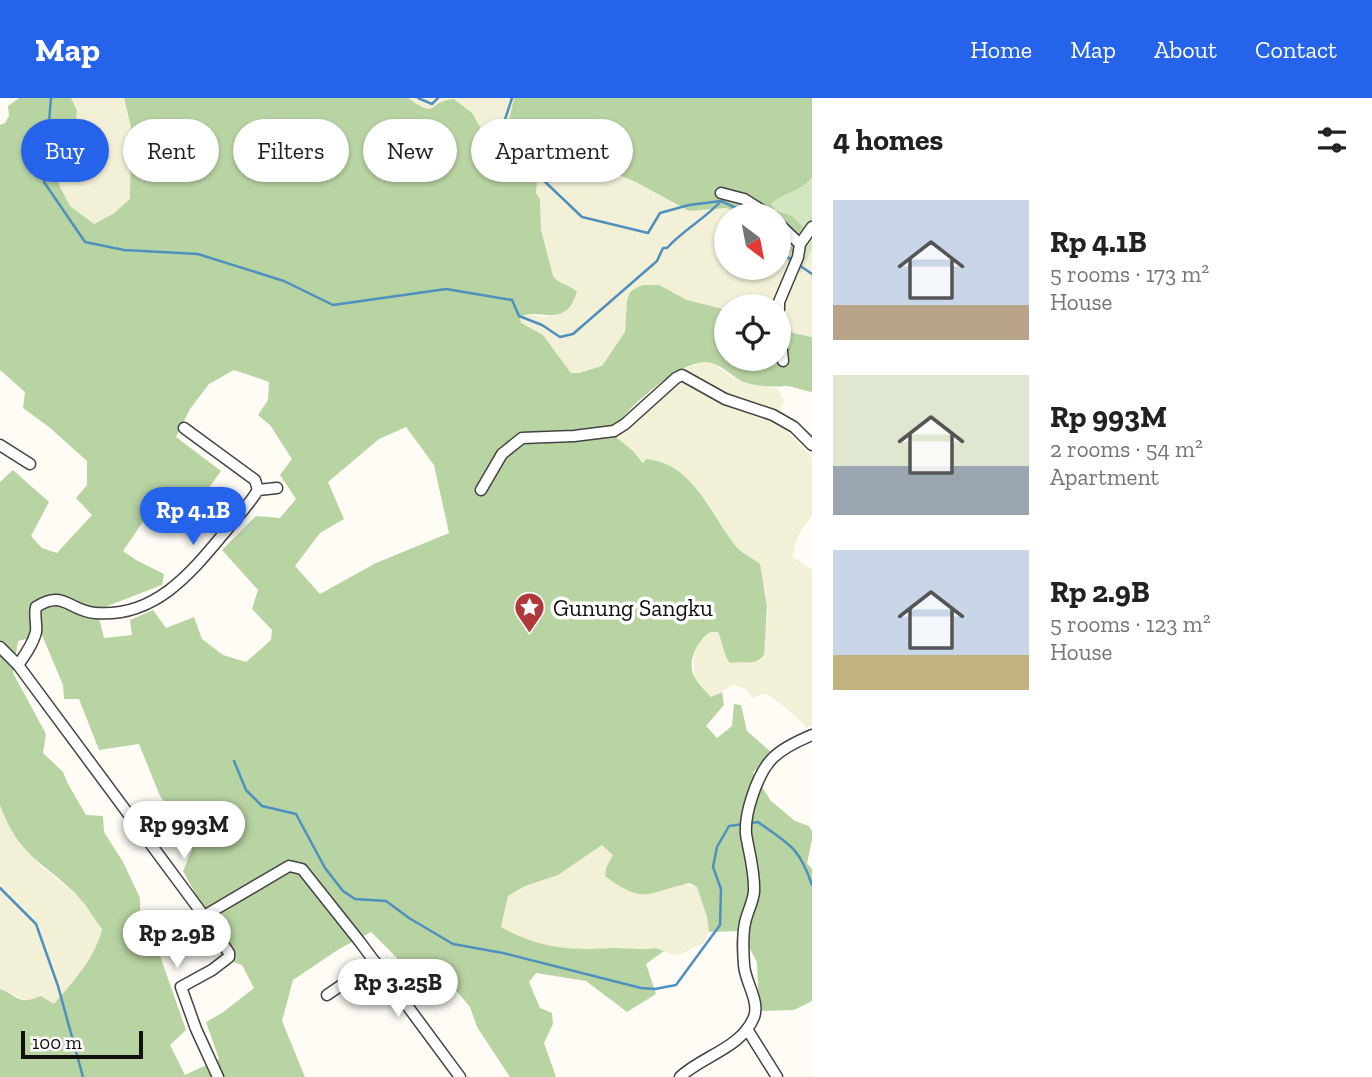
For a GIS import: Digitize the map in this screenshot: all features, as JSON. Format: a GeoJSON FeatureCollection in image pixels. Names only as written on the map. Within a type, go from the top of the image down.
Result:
{"type":"FeatureCollection","features":[{"type":"Feature","properties":{"kind":"street"},"geometry":{"type":"LineString","coordinates":[[722,193],[750,203]]}},
{"type":"Feature","properties":{"kind":"street"},"geometry":{"type":"LineString","coordinates":[[784,294],[798,257],[800,244],[812,227]]}},
{"type":"Feature","properties":{"kind":"street"},"geometry":{"type":"LineString","coordinates":[[791,235],[800,244]]}},
{"type":"Feature","properties":{"kind":"street"},"geometry":{"type":"LineString","coordinates":[[481,490],[502,454],[522,438],[614,431],[682,374],[725,399],[758,408],[779,418],[812,445]]}},
{"type":"Feature","properties":{"kind":"street"},"geometry":{"type":"LineString","coordinates":[[184,428],[255,480],[258,490]]}},
{"type":"Feature","properties":{"kind":"street"},"geometry":{"type":"LineString","coordinates":[[0,445],[30,464]]}},
{"type":"Feature","properties":{"kind":"street"},"geometry":{"type":"LineString","coordinates":[[18,665],[36,630],[36,607],[48,600],[61,600],[92,613],[113,613],[132,610],[158,598],[189,575],[258,490],[277,488]]}},
{"type":"Feature","properties":{"kind":"street"},"geometry":{"type":"LineString","coordinates":[[0,647],[18,665],[229,953],[229,957],[212,970],[181,987],[218,1077]]}},
{"type":"Feature","properties":{"kind":"street"},"geometry":{"type":"LineString","coordinates":[[680,1077],[694,1065],[721,1051],[747,1029],[754,1016],[755,1005],[744,970],[742,944],[754,893],[746,813],[760,773],[771,759],[790,744],[812,735]]}},
{"type":"Feature","properties":{"kind":"street"},"geometry":{"type":"LineString","coordinates":[[204,916],[289,866],[299,866],[375,961],[460,1077]]}},
{"type":"Feature","properties":{"kind":"street"},"geometry":{"type":"LineString","coordinates":[[327,995],[375,961]]}},
{"type":"Feature","properties":{"kind":"street"},"geometry":{"type":"LineString","coordinates":[[747,1029],[776,1077]]}},
{"type":"Feature","properties":{"kind":"shaded area"},"geometry":{"type":"Polygon","coordinates":[[[71,98],[124,98],[129,119],[123,119],[123,182],[130,182],[130,200],[113,214],[94,224],[70,206],[59,182],[109,182],[109,119],[76,118],[71,98]]]}},
{"type":"Feature","properties":{"kind":"shaded area"},"geometry":{"type":"Polygon","coordinates":[[[408,98],[514,98],[509,119],[475,119],[472,113],[446,99],[431,109],[423,109],[408,98]]]}},
{"type":"Feature","properties":{"kind":"shaded area"},"geometry":{"type":"Polygon","coordinates":[[[633,181],[689,211],[714,209],[714,280],[791,280],[791,264],[801,273],[812,249],[812,337],[791,332],[791,294],[714,294],[714,308],[687,300],[659,285],[627,300],[625,332],[602,366],[571,373],[543,335],[520,323],[519,316],[524,314],[546,317],[569,309],[572,287],[557,282],[553,276],[541,230],[537,183],[633,181]]]}},
{"type":"Feature","properties":{"kind":"shaded area"},"geometry":{"type":"Polygon","coordinates":[[[704,361],[711,362],[714,364],[714,371],[724,371],[746,383],[778,389],[784,401],[777,421],[812,457],[812,516],[801,530],[793,557],[812,570],[812,726],[807,728],[766,693],[752,698],[746,689],[733,685],[711,697],[694,677],[694,655],[700,641],[711,632],[718,632],[724,645],[725,657],[744,663],[765,631],[768,615],[766,591],[754,560],[735,546],[707,501],[644,463],[617,438],[620,419],[659,384],[683,369],[704,361]]]}},
{"type":"Feature","properties":{"kind":"shaded area"},"geometry":{"type":"Polygon","coordinates":[[[0,805],[20,844],[41,866],[78,896],[102,928],[99,942],[77,978],[54,1004],[41,996],[27,1001],[0,989],[0,805]]]}},
{"type":"Feature","properties":{"kind":"shaded area"},"geometry":{"type":"Polygon","coordinates":[[[602,845],[614,855],[606,868],[697,887],[707,917],[709,932],[705,942],[677,956],[655,948],[586,951],[552,948],[501,928],[508,896],[525,886],[558,875],[602,845]]]}},
{"type":"Feature","properties":{"kind":"green space"},"geometry":{"type":"Polygon","coordinates":[[[19,98],[71,98],[77,111],[76,119],[21,119],[21,182],[59,182],[70,206],[94,224],[113,214],[130,199],[130,182],[219,182],[219,119],[129,119],[124,98],[408,98],[429,109],[445,100],[454,99],[475,119],[471,119],[471,182],[537,182],[541,230],[553,276],[577,292],[570,307],[563,312],[526,315],[520,317],[521,323],[543,335],[571,373],[602,366],[625,332],[627,300],[630,292],[636,288],[659,285],[687,300],[714,307],[714,364],[696,363],[661,382],[621,419],[617,438],[643,463],[646,459],[662,462],[688,479],[734,544],[760,564],[767,606],[764,655],[753,662],[730,663],[718,632],[711,632],[697,646],[692,666],[695,678],[711,697],[722,692],[724,705],[706,726],[717,738],[732,726],[734,704],[741,705],[747,731],[771,752],[753,773],[771,801],[795,821],[809,826],[812,831],[807,863],[812,869],[812,1001],[794,1010],[759,1011],[757,962],[740,931],[709,932],[697,887],[690,883],[646,894],[638,894],[618,885],[605,876],[613,855],[602,845],[558,875],[525,886],[508,896],[501,927],[528,940],[554,946],[581,949],[655,948],[664,951],[646,964],[656,994],[627,1012],[586,981],[536,973],[529,982],[540,1008],[552,1013],[553,1024],[544,1043],[556,1077],[510,1077],[477,1027],[470,1007],[448,981],[423,984],[371,932],[339,949],[293,980],[282,1021],[305,1077],[0,1077],[0,989],[21,1000],[41,996],[54,1004],[89,960],[102,929],[75,893],[23,846],[7,822],[0,805],[0,482],[13,470],[49,502],[31,536],[42,548],[57,553],[92,515],[76,498],[87,485],[87,461],[23,408],[25,392],[0,370],[0,125],[5,123],[9,116],[8,106],[19,98]],[[234,370],[209,384],[190,409],[176,437],[221,471],[192,511],[162,494],[123,551],[164,574],[162,585],[97,610],[104,638],[132,635],[130,620],[153,610],[166,628],[194,617],[202,639],[223,655],[246,662],[271,640],[272,630],[252,609],[258,590],[222,550],[256,516],[280,518],[296,499],[280,475],[292,459],[270,425],[258,415],[268,400],[269,382],[234,370]],[[406,427],[379,439],[328,482],[344,519],[320,533],[295,566],[320,594],[376,563],[449,533],[434,465],[406,427]],[[42,635],[18,641],[13,673],[46,734],[43,753],[63,772],[86,815],[103,816],[104,832],[123,862],[140,898],[140,914],[132,925],[145,946],[157,947],[186,1030],[170,1045],[185,1075],[219,1059],[206,1022],[254,988],[242,965],[222,958],[214,928],[183,871],[192,850],[185,830],[160,796],[139,744],[99,750],[79,699],[64,699],[63,685],[42,635]]]}},
{"type":"Feature","properties":{"kind":"green space"},"geometry":{"type":"Polygon","coordinates":[[[514,98],[812,98],[812,177],[803,186],[772,203],[714,203],[714,209],[689,211],[634,181],[633,119],[509,119],[514,98]]]}},
{"type":"Feature","properties":{"kind":"green space"},"geometry":{"type":"Polygon","coordinates":[[[812,177],[812,249],[801,273],[791,265],[791,203],[772,203],[812,177]]]}},
{"type":"Feature","properties":{"kind":"green space"},"geometry":{"type":"Polygon","coordinates":[[[791,216],[803,227],[791,252],[791,216]]]}},
{"type":"Feature","properties":{"kind":"green space"},"geometry":{"type":"Polygon","coordinates":[[[791,332],[812,337],[812,392],[789,386],[749,384],[726,371],[791,371],[791,332]]]}},
{"type":"Feature","properties":{"kind":"waterway"},"geometry":{"type":"LineString","coordinates":[[51,98],[44,182],[85,242],[124,250],[198,254],[284,281],[333,305],[446,289],[512,300],[519,316],[542,325],[560,337],[573,334],[657,261],[663,248],[667,248],[721,201]]}},
{"type":"Feature","properties":{"kind":"waterway"},"geometry":{"type":"LineString","coordinates":[[418,98],[432,104],[438,98]]}},
{"type":"Feature","properties":{"kind":"waterway"},"geometry":{"type":"LineString","coordinates":[[512,98],[499,138],[582,217],[648,233],[660,213],[689,205],[721,201],[725,203]]}},
{"type":"Feature","properties":{"kind":"waterway"},"geometry":{"type":"LineString","coordinates":[[799,265],[812,274]]}},
{"type":"Feature","properties":{"kind":"waterway"},"geometry":{"type":"LineString","coordinates":[[234,761],[246,790],[262,806],[296,814],[325,868],[343,891],[355,899],[386,901],[453,944],[503,953],[641,988],[655,989],[676,985],[720,925],[721,889],[713,867],[717,847],[729,826],[758,822],[778,836],[798,854],[812,885]]}},
{"type":"Feature","properties":{"kind":"waterway"},"geometry":{"type":"LineString","coordinates":[[0,888],[36,924],[58,986],[83,1077]]}},
{"type":"Feature","properties":{"kind":"place","name":"Gunung Sangku"},"geometry":{"type":"Point","coordinates":[530,635]}}]}
